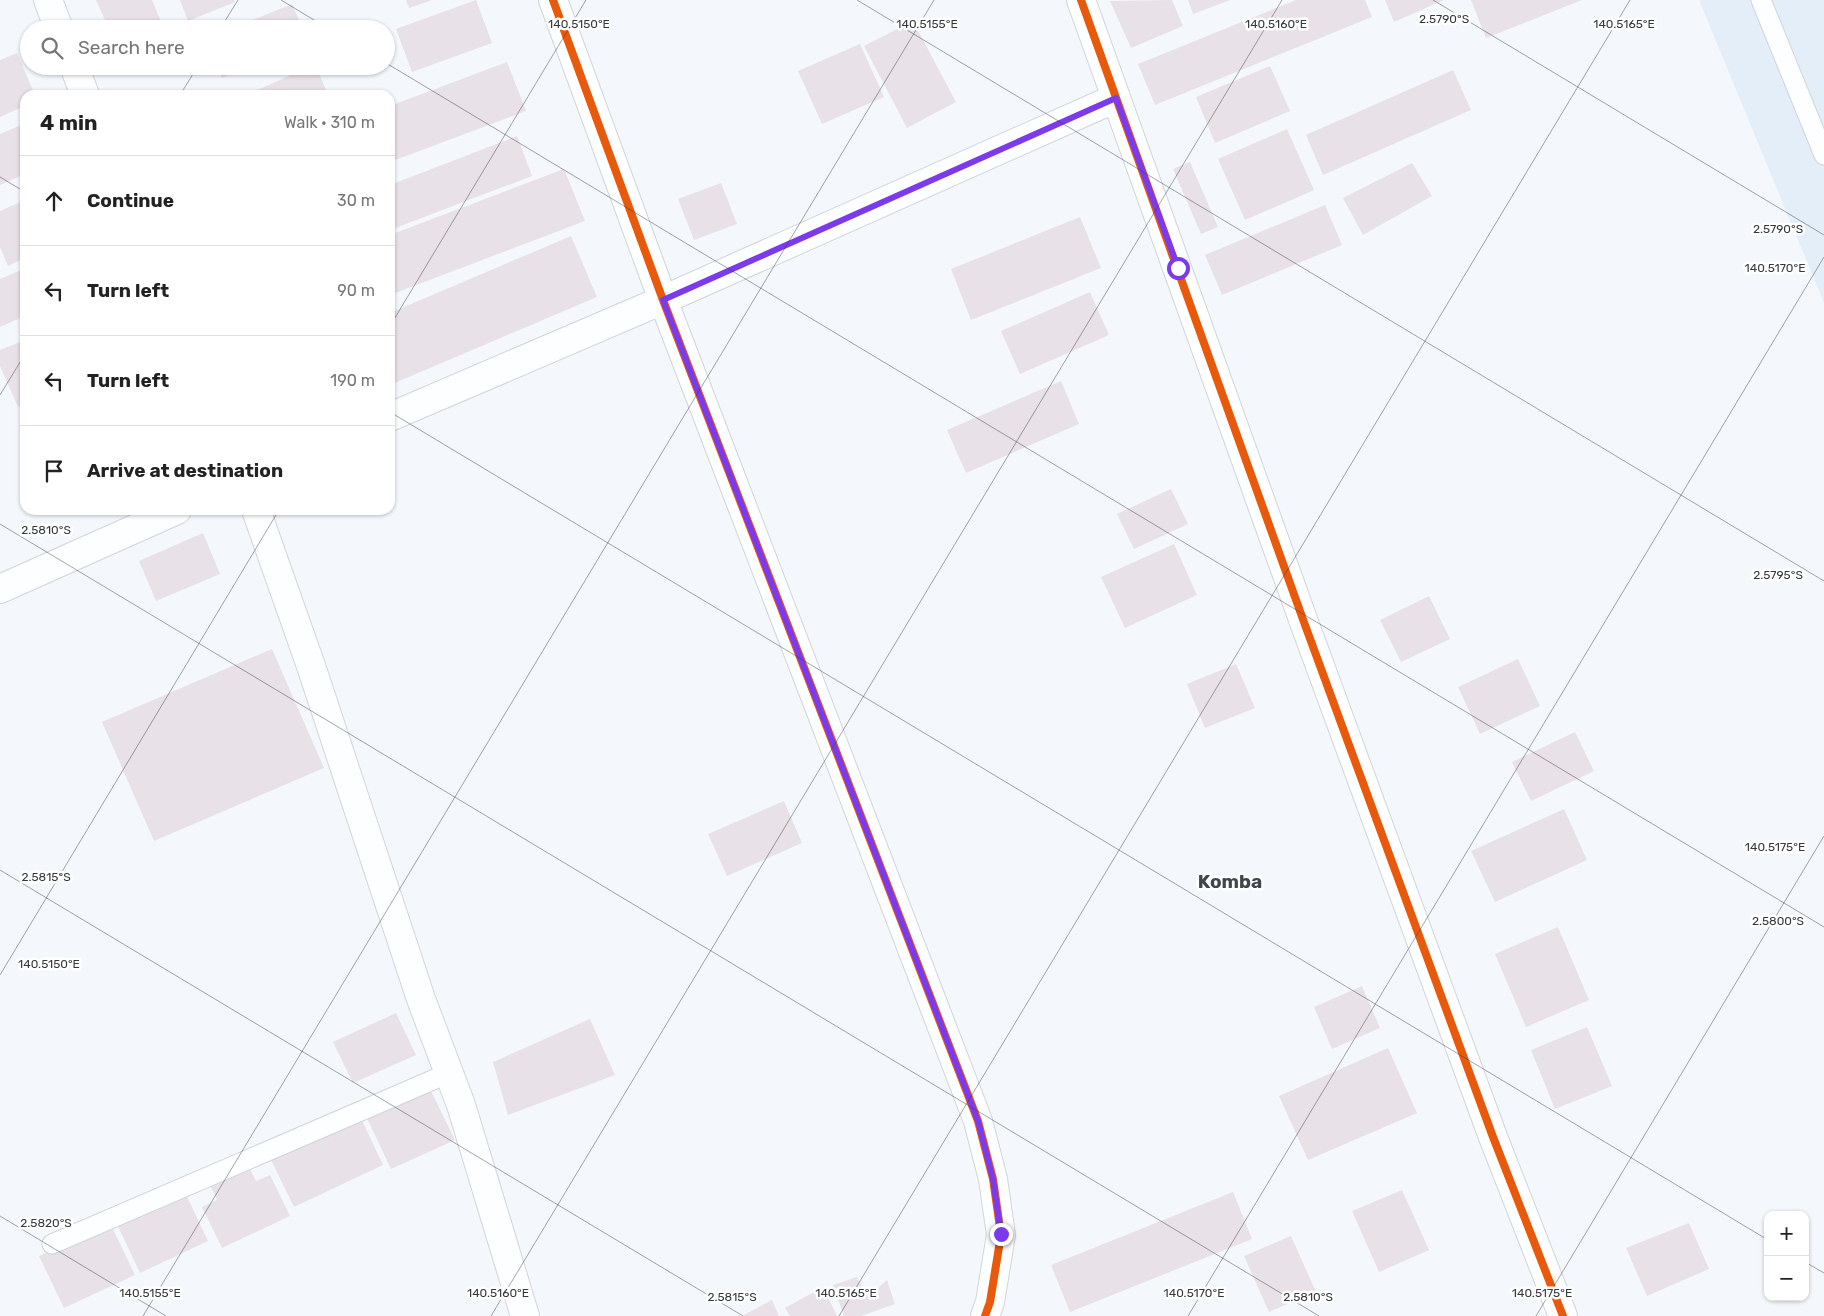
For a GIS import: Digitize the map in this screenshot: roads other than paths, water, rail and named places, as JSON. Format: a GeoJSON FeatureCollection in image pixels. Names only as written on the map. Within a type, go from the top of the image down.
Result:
{"type":"FeatureCollection","features":[{"type":"Feature","properties":{"kind":"street"},"geometry":{"type":"LineString","coordinates":[[48,0],[56,20]]}},
{"type":"Feature","properties":{"kind":"street"},"geometry":{"type":"LineString","coordinates":[[553,0],[663,300],[978,1121],[993,1179],[1001,1234],[990,1302],[985,1316]]}},
{"type":"Feature","properties":{"kind":"street"},"geometry":{"type":"LineString","coordinates":[[1081,0],[1305,625],[1493,1137],[1563,1316]]}},
{"type":"Feature","properties":{"kind":"street"},"geometry":{"type":"LineString","coordinates":[[77,75],[83,90]]}},
{"type":"Feature","properties":{"kind":"street"},"geometry":{"type":"LineString","coordinates":[[395,415],[663,300],[1116,98]]}},
{"type":"Feature","properties":{"kind":"street"},"geometry":{"type":"LineString","coordinates":[[0,589],[166,515]]}},
{"type":"Feature","properties":{"kind":"street"},"geometry":{"type":"LineString","coordinates":[[258,515],[314,675],[421,999],[461,1105],[525,1316]]}},
{"type":"Feature","properties":{"kind":"lane"},"geometry":{"type":"LineString","coordinates":[[1761,0],[1824,155]]}},
{"type":"Feature","properties":{"kind":"lane"},"geometry":{"type":"LineString","coordinates":[[52,1244],[449,1073]]}},
{"type":"Feature","properties":{"kind":"district","name":"Komba"},"geometry":{"type":"Point","coordinates":[1230,881]}}]}
